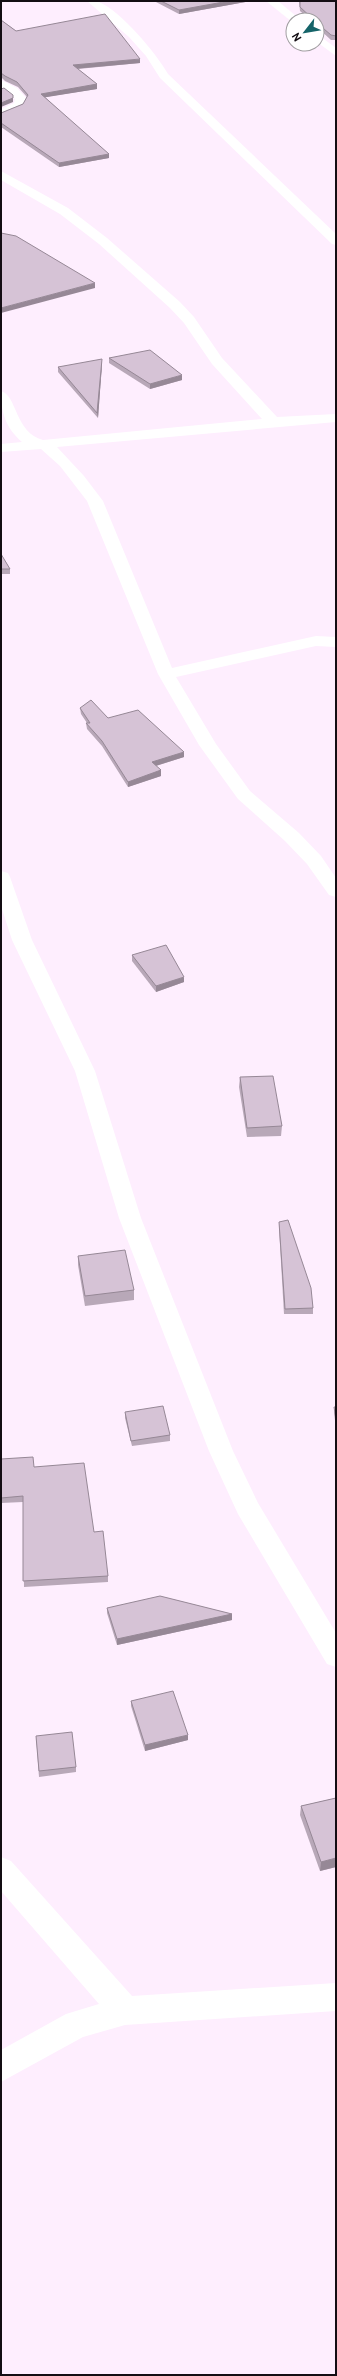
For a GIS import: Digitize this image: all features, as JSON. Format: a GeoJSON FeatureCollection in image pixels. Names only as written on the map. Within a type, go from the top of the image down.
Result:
{"type":"FeatureCollection","features":[{"type":"Feature","properties":{"kind":"street"},"geometry":{"type":"LineString","coordinates":[[92,1],[124,24],[154,58],[164,76],[336,241]]}},
{"type":"Feature","properties":{"kind":"street"},"geometry":{"type":"LineString","coordinates":[[271,1],[285,12]]}},
{"type":"Feature","properties":{"kind":"street"},"geometry":{"type":"LineString","coordinates":[[325,44],[336,53]]}},
{"type":"Feature","properties":{"kind":"street"},"geometry":{"type":"LineString","coordinates":[[1,83],[13,90],[21,99],[19,105],[1,113]]}},
{"type":"Feature","properties":{"kind":"street"},"geometry":{"type":"LineString","coordinates":[[1,175],[64,211],[98,236],[175,305],[189,320],[217,361],[273,422]]}},
{"type":"Feature","properties":{"kind":"street"},"geometry":{"type":"LineString","coordinates":[[1,395],[13,421],[25,436],[32,441],[46,445],[83,484],[95,501],[166,674],[208,745],[244,795],[267,817],[292,836],[314,860],[336,891]]}},
{"type":"Feature","properties":{"kind":"street"},"geometry":{"type":"LineString","coordinates":[[1,448],[46,445],[273,422],[336,418]]}},
{"type":"Feature","properties":{"kind":"street"},"geometry":{"type":"LineString","coordinates":[[166,674],[316,641],[336,642]]}},
{"type":"Feature","properties":{"kind":"street"},"geometry":{"type":"LineString","coordinates":[[1,877],[22,940],[85,1071],[130,1218],[221,1451],[247,1507],[336,1656]]}},
{"type":"Feature","properties":{"kind":"street"},"geometry":{"type":"LineString","coordinates":[[1,1870],[125,2011]]}},
{"type":"Feature","properties":{"kind":"street"},"geometry":{"type":"LineString","coordinates":[[1,2067],[77,2024],[125,2011],[336,1997]]}},
{"type":"Feature","properties":{"kind":"building"},"geometry":{"type":"Polygon","coordinates":[[[161,1],[229,1],[179,10],[161,1]]]}},
{"type":"Feature","properties":{"kind":"building"},"geometry":{"type":"Polygon","coordinates":[[[300,1],[336,1],[336,36],[331,35],[325,30],[325,12],[305,12],[300,7],[300,1]]]}},
{"type":"Feature","properties":{"kind":"building"},"geometry":{"type":"Polygon","coordinates":[[[105,14],[140,59],[73,65],[97,84],[41,94],[109,154],[59,163],[1,123],[1,113],[23,104],[28,95],[17,82],[1,73],[1,20],[16,31],[105,14]]]}},
{"type":"Feature","properties":{"kind":"building"},"geometry":{"type":"Polygon","coordinates":[[[4,88],[13,95],[13,98],[1,103],[1,89],[4,88]]]}},
{"type":"Feature","properties":{"kind":"building"},"geometry":{"type":"Polygon","coordinates":[[[1,233],[16,236],[95,283],[1,308],[1,233]]]}},
{"type":"Feature","properties":{"kind":"building"},"geometry":{"type":"Polygon","coordinates":[[[150,350],[182,375],[150,384],[109,358],[150,350]]]}},
{"type":"Feature","properties":{"kind":"building"},"geometry":{"type":"Polygon","coordinates":[[[102,359],[97,413],[58,367],[102,359]]]}},
{"type":"Feature","properties":{"kind":"building"},"geometry":{"type":"Polygon","coordinates":[[[1,554],[10,569],[1,569],[1,554]]]}},
{"type":"Feature","properties":{"kind":"building"},"geometry":{"type":"Polygon","coordinates":[[[91,700],[108,718],[138,710],[184,752],[152,762],[161,770],[128,782],[102,741],[86,723],[90,723],[80,708],[91,700]]]}},
{"type":"Feature","properties":{"kind":"building"},"geometry":{"type":"Polygon","coordinates":[[[166,945],[184,977],[156,986],[132,955],[166,945]]]}},
{"type":"Feature","properties":{"kind":"building"},"geometry":{"type":"Polygon","coordinates":[[[273,1076],[282,1126],[247,1128],[240,1077],[273,1076]]]}},
{"type":"Feature","properties":{"kind":"building"},"geometry":{"type":"Polygon","coordinates":[[[288,1220],[311,1288],[313,1308],[285,1309],[279,1222],[288,1220]]]}},
{"type":"Feature","properties":{"kind":"building"},"geometry":{"type":"Polygon","coordinates":[[[125,1250],[134,1290],[85,1296],[78,1256],[125,1250]]]}},
{"type":"Feature","properties":{"kind":"building"},"geometry":{"type":"Polygon","coordinates":[[[163,1406],[170,1435],[131,1441],[125,1412],[163,1406]]]}},
{"type":"Feature","properties":{"kind":"building"},"geometry":{"type":"Polygon","coordinates":[[[334,1407],[336,1407],[336,1419],[334,1407]]]}},
{"type":"Feature","properties":{"kind":"building"},"geometry":{"type":"Polygon","coordinates":[[[33,1457],[34,1467],[84,1463],[94,1532],[103,1531],[108,1576],[23,1581],[23,1496],[1,1498],[1,1459],[33,1457]]]}},
{"type":"Feature","properties":{"kind":"building"},"geometry":{"type":"Polygon","coordinates":[[[160,1596],[232,1614],[117,1639],[107,1608],[160,1596]]]}},
{"type":"Feature","properties":{"kind":"building"},"geometry":{"type":"Polygon","coordinates":[[[173,1691],[188,1735],[145,1745],[131,1701],[173,1691]]]}},
{"type":"Feature","properties":{"kind":"building"},"geometry":{"type":"Polygon","coordinates":[[[72,1732],[76,1767],[39,1771],[36,1736],[72,1732]]]}},
{"type":"Feature","properties":{"kind":"building"},"geometry":{"type":"Polygon","coordinates":[[[336,1798],[336,1858],[321,1862],[301,1806],[336,1798]]]}}]}
